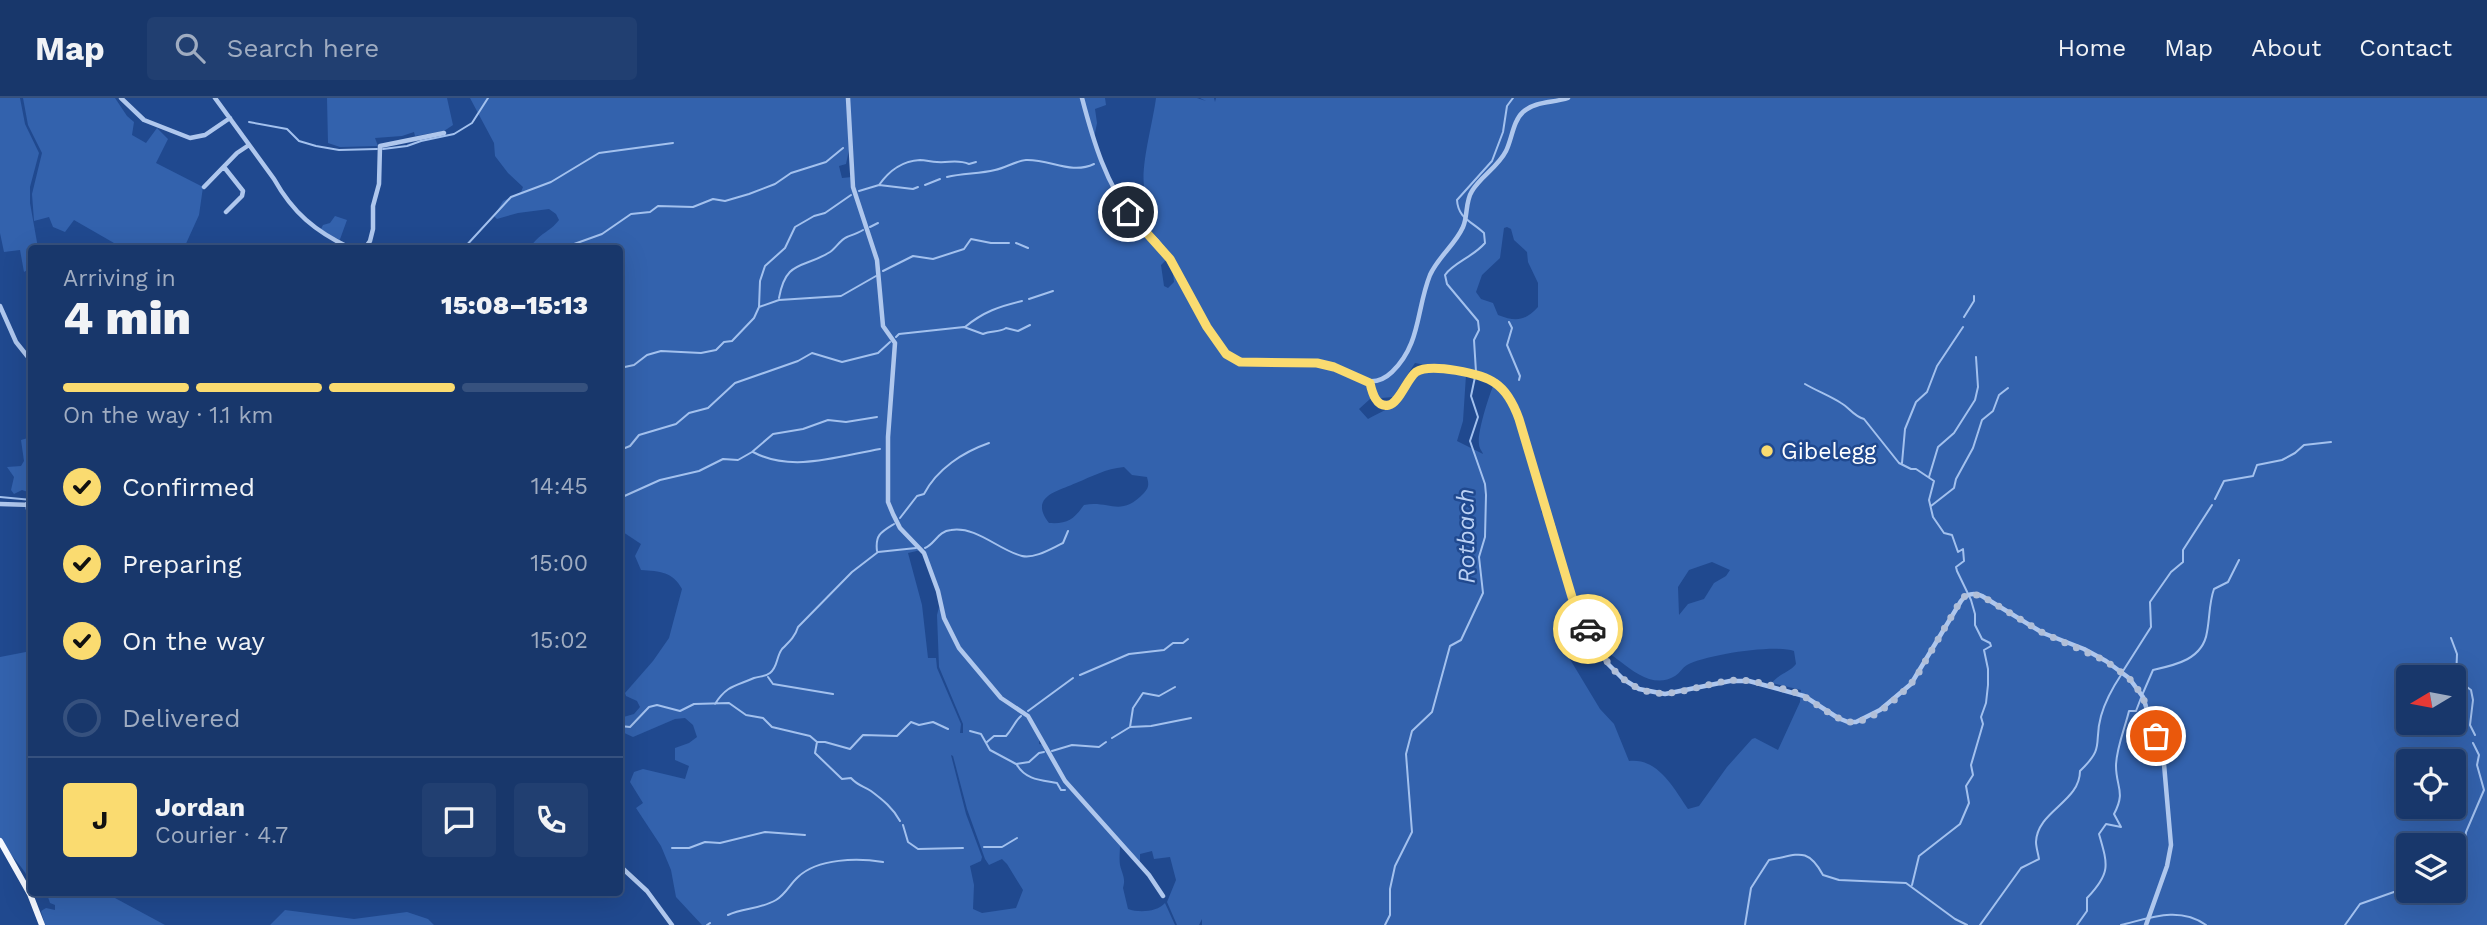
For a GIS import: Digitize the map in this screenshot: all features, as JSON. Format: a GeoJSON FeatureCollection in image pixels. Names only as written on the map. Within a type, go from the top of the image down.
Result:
{"type":"FeatureCollection","features":[{"type":"Feature","properties":{"kind":"main road"},"geometry":{"type":"LineString","coordinates":[[0,841],[28,890]]}},
{"type":"Feature","properties":{"kind":"main road"},"geometry":{"type":"LineString","coordinates":[[31,896],[42,925]]}},
{"type":"Feature","properties":{"kind":"street"},"geometry":{"type":"LineString","coordinates":[[121,98],[144,120],[190,138],[203,136],[230,118]]}},
{"type":"Feature","properties":{"kind":"street"},"geometry":{"type":"LineString","coordinates":[[215,98],[302,217],[322,235],[344,245]]}},
{"type":"Feature","properties":{"kind":"street"},"geometry":{"type":"LineString","coordinates":[[848,98],[853,187],[877,260],[883,326],[895,343],[889,397],[888,502],[900,528],[924,553],[938,591],[944,618],[959,648],[1001,698],[1028,716],[1065,781],[1154,881],[1163,896]]}},
{"type":"Feature","properties":{"kind":"street"},"geometry":{"type":"LineString","coordinates":[[1082,98],[1098,156],[1128,212],[1170,259],[1207,327],[1226,354],[1240,362],[1317,363],[1334,367],[1370,383],[1380,382],[1393,371],[1415,338],[1430,276],[1464,225],[1471,193],[1506,152],[1520,116],[1539,104],[1568,98]]}},
{"type":"Feature","properties":{"kind":"street"},"geometry":{"type":"LineString","coordinates":[[367,245],[373,229],[373,206],[379,184],[380,146],[444,133]]}},
{"type":"Feature","properties":{"kind":"street"},"geometry":{"type":"LineString","coordinates":[[204,187],[237,153],[249,145]]}},
{"type":"Feature","properties":{"kind":"street"},"geometry":{"type":"LineString","coordinates":[[224,167],[243,191],[242,196],[226,212]]}},
{"type":"Feature","properties":{"kind":"street"},"geometry":{"type":"LineString","coordinates":[[0,306],[16,342],[28,357]]}},
{"type":"Feature","properties":{"kind":"street"},"geometry":{"type":"LineString","coordinates":[[1370,383],[1373,397],[1381,405],[1394,402],[1410,378],[1424,368],[1455,370],[1480,376],[1500,387],[1517,412],[1572,597],[1607,663],[1618,675],[1639,689],[1665,694],[1730,681],[1749,681],[1804,696],[1838,718],[1856,722],[1880,710],[1911,684],[1958,604],[1965,596],[1972,594],[1982,596],[2043,633],[2095,654],[2123,674],[2143,697],[2164,760],[2171,838],[2169,857],[2147,923]]}},
{"type":"Feature","properties":{"kind":"street"},"geometry":{"type":"LineString","coordinates":[[0,504],[28,505]]}},
{"type":"Feature","properties":{"kind":"street"},"geometry":{"type":"LineString","coordinates":[[623,869],[647,891],[672,925]]}},
{"type":"Feature","properties":{"kind":"shaded area"},"geometry":{"type":"Polygon","coordinates":[[[0,98],[20,98],[25,124],[39,153],[30,187],[37,245],[28,245],[28,270],[24,272],[20,250],[4,252],[0,233],[0,98]]]}},
{"type":"Feature","properties":{"kind":"shaded area"},"geometry":{"type":"Polygon","coordinates":[[[23,98],[115,98],[134,122],[132,135],[146,143],[157,128],[168,139],[156,163],[203,187],[199,215],[185,245],[114,245],[74,220],[65,232],[53,227],[49,217],[34,221],[32,194],[42,153],[28,125],[23,98]]]}},
{"type":"Feature","properties":{"kind":"shaded area"},"geometry":{"type":"Polygon","coordinates":[[[327,98],[447,98],[453,125],[444,131],[415,136],[414,132],[402,136],[375,138],[378,146],[340,147],[328,143],[327,98]]]}},
{"type":"Feature","properties":{"kind":"shaded area"},"geometry":{"type":"Polygon","coordinates":[[[470,98],[847,98],[849,150],[846,164],[839,166],[842,178],[852,177],[849,98],[1081,98],[1097,155],[1117,193],[1131,217],[1157,242],[1168,258],[1161,265],[1164,286],[1168,288],[1174,282],[1172,264],[1193,299],[1179,271],[1150,231],[1156,209],[1146,194],[1144,177],[1156,98],[1197,98],[1206,101],[1200,98],[1214,98],[1215,102],[1216,98],[2487,98],[2487,925],[1202,925],[1202,919],[1199,925],[1177,925],[1167,902],[1176,880],[1170,857],[1154,859],[1152,851],[1140,854],[1140,864],[1066,781],[1028,715],[1000,695],[959,645],[946,621],[936,580],[925,553],[921,550],[908,553],[922,605],[928,658],[936,658],[937,668],[961,724],[960,733],[963,733],[963,724],[939,667],[939,607],[959,650],[1003,701],[1027,717],[1039,738],[1039,744],[1044,745],[1068,787],[1120,846],[1120,865],[1128,909],[1148,911],[1165,903],[1175,925],[702,925],[676,897],[671,870],[661,846],[636,808],[643,803],[630,782],[634,772],[643,769],[685,779],[689,766],[675,760],[675,748],[697,737],[693,725],[685,718],[675,719],[633,737],[623,732],[623,717],[634,714],[640,707],[637,701],[625,693],[669,638],[682,589],[665,573],[641,570],[635,556],[641,544],[623,532],[623,245],[532,245],[559,220],[549,209],[497,219],[494,216],[503,201],[521,192],[523,187],[495,156],[494,143],[470,98]],[[1504,228],[1500,258],[1482,275],[1476,292],[1481,299],[1493,303],[1498,315],[1510,319],[1524,318],[1538,307],[1538,283],[1528,262],[1527,252],[1514,240],[1511,229],[1504,228]],[[1415,363],[1393,397],[1370,399],[1359,409],[1368,419],[1391,407],[1399,401],[1415,376],[1425,370],[1466,375],[1463,421],[1457,441],[1483,454],[1479,445],[1480,432],[1494,384],[1511,404],[1518,420],[1544,503],[1541,512],[1546,516],[1555,547],[1559,547],[1519,414],[1501,385],[1487,376],[1415,363]],[[1124,467],[1111,469],[1062,489],[1044,501],[1043,514],[1049,523],[1061,523],[1070,520],[1084,505],[1128,505],[1144,493],[1148,484],[1147,477],[1132,475],[1124,467]],[[1712,562],[1689,570],[1678,587],[1679,615],[1688,604],[1704,599],[1714,583],[1726,576],[1730,570],[1712,562]],[[1581,607],[1557,618],[1562,646],[1600,709],[1614,724],[1629,761],[1639,761],[1656,769],[1670,783],[1688,809],[1699,806],[1727,767],[1752,739],[1778,750],[1800,702],[1801,690],[1772,683],[1796,664],[1794,651],[1771,649],[1723,654],[1687,665],[1677,675],[1668,679],[1654,680],[1633,671],[1596,642],[1581,607]],[[951,755],[966,814],[982,857],[981,861],[970,866],[974,885],[973,909],[982,913],[1016,908],[1023,890],[1002,859],[989,865],[985,859],[951,755]]]}},
{"type":"Feature","properties":{"kind":"shaded area"},"geometry":{"type":"Polygon","coordinates":[[[1083,98],[1105,98],[1106,105],[1095,109],[1097,123],[1094,138],[1083,98]]]}},
{"type":"Feature","properties":{"kind":"shaded area"},"geometry":{"type":"Polygon","coordinates":[[[335,216],[347,220],[339,242],[321,229],[335,216]]]}},
{"type":"Feature","properties":{"kind":"shaded area"},"geometry":{"type":"Polygon","coordinates":[[[28,438],[28,492],[22,490],[14,494],[11,490],[14,477],[7,467],[21,466],[24,461],[21,440],[28,438]]]}},
{"type":"Feature","properties":{"kind":"shaded area"},"geometry":{"type":"Polygon","coordinates":[[[28,652],[28,878],[0,838],[0,657],[28,652]]]}},
{"type":"Feature","properties":{"kind":"shaded area"},"geometry":{"type":"Polygon","coordinates":[[[48,897],[115,898],[165,925],[45,925],[41,911],[46,908],[55,910],[55,905],[50,903],[48,897]]]}},
{"type":"Feature","properties":{"kind":"shaded area"},"geometry":{"type":"Polygon","coordinates":[[[285,910],[354,919],[407,912],[428,919],[434,925],[270,925],[285,910]]]}},
{"type":"Feature","properties":{"kind":"waterway"},"geometry":{"type":"LineString","coordinates":[[383,149],[454,134],[472,123],[488,98]]}},
{"type":"Feature","properties":{"kind":"waterway","name":"Rotbach"},"geometry":{"type":"LineString","coordinates":[[1476,372],[1474,340],[1479,330],[1478,321],[1447,284],[1445,275],[1485,243],[1484,233],[1466,219],[1457,200],[1492,161],[1503,132],[1507,106],[1513,98]]}},
{"type":"Feature","properties":{"kind":"waterway"},"geometry":{"type":"LineString","coordinates":[[249,122],[287,129],[299,141],[316,146],[339,150],[377,149]]}},
{"type":"Feature","properties":{"kind":"waterway"},"geometry":{"type":"LineString","coordinates":[[467,245],[511,197],[551,182],[599,153],[673,143]]}},
{"type":"Feature","properties":{"kind":"waterway"},"geometry":{"type":"LineString","coordinates":[[571,245],[602,234],[631,214],[650,212],[658,206],[693,207],[713,199],[725,201],[749,194],[775,184],[791,173],[826,162],[843,148]]}},
{"type":"Feature","properties":{"kind":"waterway"},"geometry":{"type":"LineString","coordinates":[[947,177],[995,170],[1026,160],[1077,168],[1094,164]]}},
{"type":"Feature","properties":{"kind":"waterway"},"geometry":{"type":"LineString","coordinates":[[879,185],[887,175],[907,162],[976,162]]}},
{"type":"Feature","properties":{"kind":"waterway"},"geometry":{"type":"LineString","coordinates":[[925,185],[940,179]]}},
{"type":"Feature","properties":{"kind":"waterway"},"geometry":{"type":"LineString","coordinates":[[859,191],[879,185],[913,189],[918,187]]}},
{"type":"Feature","properties":{"kind":"waterway"},"geometry":{"type":"LineString","coordinates":[[623,367],[634,365],[647,355],[661,351],[701,353],[716,350],[724,342],[732,341],[754,318],[759,307],[760,281],[765,266],[785,248],[795,227],[825,213],[851,195]]}},
{"type":"Feature","properties":{"kind":"waterway"},"geometry":{"type":"LineString","coordinates":[[870,227],[878,223]]}},
{"type":"Feature","properties":{"kind":"waterway"},"geometry":{"type":"LineString","coordinates":[[779,298],[782,286],[791,271],[830,252],[845,238],[863,230]]}},
{"type":"Feature","properties":{"kind":"waterway"},"geometry":{"type":"LineString","coordinates":[[883,271],[913,256],[933,259],[964,249],[971,239],[1009,243]]}},
{"type":"Feature","properties":{"kind":"waterway"},"geometry":{"type":"LineString","coordinates":[[1016,243],[1028,248]]}},
{"type":"Feature","properties":{"kind":"waterway"},"geometry":{"type":"LineString","coordinates":[[759,307],[779,300],[841,296],[876,276]]}},
{"type":"Feature","properties":{"kind":"waterway"},"geometry":{"type":"LineString","coordinates":[[1029,299],[1053,291]]}},
{"type":"Feature","properties":{"kind":"waterway"},"geometry":{"type":"LineString","coordinates":[[1964,317],[1974,301],[1974,296]]}},
{"type":"Feature","properties":{"kind":"waterway"},"geometry":{"type":"LineString","coordinates":[[965,327],[992,310],[1022,301]]}},
{"type":"Feature","properties":{"kind":"waterway"},"geometry":{"type":"LineString","coordinates":[[1509,322],[1512,328],[1507,345],[1520,376],[1519,380]]}},
{"type":"Feature","properties":{"kind":"waterway"},"geometry":{"type":"LineString","coordinates":[[896,337],[899,334],[964,327],[983,334],[1006,328],[1018,331],[1030,325]]}},
{"type":"Feature","properties":{"kind":"waterway"},"geometry":{"type":"LineString","coordinates":[[1902,463],[1905,429],[1916,402],[1927,392],[1937,366],[1963,327]]}},
{"type":"Feature","properties":{"kind":"waterway"},"geometry":{"type":"LineString","coordinates":[[623,449],[630,446],[639,435],[676,424],[689,413],[708,408],[735,383],[798,361],[812,353],[842,362],[878,353],[890,342]]}},
{"type":"Feature","properties":{"kind":"waterway"},"geometry":{"type":"LineString","coordinates":[[1929,477],[1938,447],[1954,433],[1975,400],[1978,387],[1976,357]]}},
{"type":"Feature","properties":{"kind":"waterway","name":"Rotbach"},"geometry":{"type":"LineString","coordinates":[[1385,925],[1390,915],[1390,889],[1395,866],[1412,832],[1406,754],[1412,731],[1432,712],[1450,646],[1461,640],[1483,593],[1479,557],[1485,537],[1486,495],[1485,484],[1470,441],[1478,417],[1471,396],[1475,377]]}},
{"type":"Feature","properties":{"kind":"waterway"},"geometry":{"type":"LineString","coordinates":[[1805,384],[1837,400],[1864,419],[1899,463],[1916,469],[1934,481],[1929,500],[1933,517],[1944,533],[1952,535],[1958,552],[1963,549],[1964,561],[1956,567],[1957,571],[1971,600],[1975,625],[1982,639],[1991,646],[1984,650],[1988,685],[1981,717],[1983,724],[1971,765],[1973,775],[1966,786],[1969,803],[1960,824],[1919,856],[1912,885]]}},
{"type":"Feature","properties":{"kind":"waterway"},"geometry":{"type":"LineString","coordinates":[[1931,506],[1954,488],[1973,448],[1982,420],[1993,411],[1999,395],[2008,388]]}},
{"type":"Feature","properties":{"kind":"waterway"},"geometry":{"type":"LineString","coordinates":[[623,497],[660,480],[699,471],[723,459],[738,460],[773,434],[803,429],[828,420],[846,422],[877,417]]}},
{"type":"Feature","properties":{"kind":"waterway"},"geometry":{"type":"LineString","coordinates":[[2215,499],[2224,481],[2253,476],[2257,465],[2282,460],[2304,445],[2331,442]]}},
{"type":"Feature","properties":{"kind":"waterway"},"geometry":{"type":"LineString","coordinates":[[900,518],[917,496],[924,494],[943,469],[960,456],[989,443]]}},
{"type":"Feature","properties":{"kind":"waterway"},"geometry":{"type":"LineString","coordinates":[[753,452],[768,458],[800,462],[832,459],[880,449]]}},
{"type":"Feature","properties":{"kind":"waterway"},"geometry":{"type":"LineString","coordinates":[[0,497],[28,500]]}},
{"type":"Feature","properties":{"kind":"waterway"},"geometry":{"type":"LineString","coordinates":[[2123,671],[2151,627],[2150,602],[2171,572],[2183,562],[2183,550],[2212,505]]}},
{"type":"Feature","properties":{"kind":"waterway"},"geometry":{"type":"LineString","coordinates":[[877,551],[880,534],[894,524]]}},
{"type":"Feature","properties":{"kind":"waterway"},"geometry":{"type":"LineString","coordinates":[[925,548],[943,533],[961,530],[979,535],[1013,553],[1027,557],[1063,543],[1068,531]]}},
{"type":"Feature","properties":{"kind":"waterway"},"geometry":{"type":"LineString","coordinates":[[715,704],[732,687],[773,671],[780,652],[798,627],[852,572],[878,552],[916,548]]}},
{"type":"Feature","properties":{"kind":"waterway"},"geometry":{"type":"LineString","coordinates":[[2143,693],[2153,670],[2179,663],[2200,649],[2207,632],[2214,589],[2228,582],[2239,560]]}},
{"type":"Feature","properties":{"kind":"waterway"},"geometry":{"type":"LineString","coordinates":[[2451,638],[2457,654],[2456,679],[2471,690],[2473,700],[2470,725],[2475,735]]}},
{"type":"Feature","properties":{"kind":"waterway"},"geometry":{"type":"LineString","coordinates":[[1080,675],[1129,654],[1164,650],[1173,643],[1183,643],[1188,639]]}},
{"type":"Feature","properties":{"kind":"waterway"},"geometry":{"type":"LineString","coordinates":[[1980,925],[2021,868],[2039,859],[2036,842],[2038,831],[2043,822],[2073,791],[2080,771],[2093,756],[2103,711],[2121,675]]}},
{"type":"Feature","properties":{"kind":"waterway"},"geometry":{"type":"LineString","coordinates":[[768,677],[773,684],[833,694]]}},
{"type":"Feature","properties":{"kind":"waterway"},"geometry":{"type":"LineString","coordinates":[[1028,711],[1073,678]]}},
{"type":"Feature","properties":{"kind":"waterway"},"geometry":{"type":"LineString","coordinates":[[1112,738],[1130,727],[1133,708],[1143,693],[1159,696],[1175,687]]}},
{"type":"Feature","properties":{"kind":"waterway"},"geometry":{"type":"LineString","coordinates":[[2077,925],[2087,911],[2087,898],[2104,875],[2105,861],[2099,834],[2106,824],[2121,827],[2114,814],[2120,795],[2116,759],[2129,711],[2136,711],[2141,698]]}},
{"type":"Feature","properties":{"kind":"waterway"},"geometry":{"type":"LineString","coordinates":[[623,726],[630,727],[649,707],[657,705],[680,711],[694,704],[729,703],[746,715],[763,718],[772,727],[810,736],[817,742],[850,749],[863,735],[897,736],[911,722],[919,725],[933,722],[948,729]]}},
{"type":"Feature","properties":{"kind":"waterway"},"geometry":{"type":"LineString","coordinates":[[987,742],[994,736],[1006,736],[1021,716]]}},
{"type":"Feature","properties":{"kind":"waterway"},"geometry":{"type":"LineString","coordinates":[[1130,727],[1191,718]]}},
{"type":"Feature","properties":{"kind":"waterway"},"geometry":{"type":"LineString","coordinates":[[970,731],[981,734],[990,750],[1016,764],[1029,762],[1044,752]]}},
{"type":"Feature","properties":{"kind":"waterway"},"geometry":{"type":"LineString","coordinates":[[817,742],[815,753],[842,779],[851,778],[871,791],[887,804],[900,821]]}},
{"type":"Feature","properties":{"kind":"waterway"},"geometry":{"type":"LineString","coordinates":[[1052,751],[1072,745],[1099,747],[1106,742]]}},
{"type":"Feature","properties":{"kind":"waterway"},"geometry":{"type":"LineString","coordinates":[[2466,833],[2484,790],[2477,765],[2479,755],[2473,743]]}},
{"type":"Feature","properties":{"kind":"waterway"},"geometry":{"type":"LineString","coordinates":[[1017,765],[1025,774],[1057,783],[1061,790],[1065,790]]}},
{"type":"Feature","properties":{"kind":"waterway"},"geometry":{"type":"LineString","coordinates":[[903,825],[908,842],[918,849],[963,848]]}},
{"type":"Feature","properties":{"kind":"waterway"},"geometry":{"type":"LineString","coordinates":[[672,848],[689,848],[705,842],[720,843],[765,832],[805,835]]}},
{"type":"Feature","properties":{"kind":"waterway"},"geometry":{"type":"LineString","coordinates":[[984,847],[1002,847],[1017,838]]}},
{"type":"Feature","properties":{"kind":"waterway"},"geometry":{"type":"LineString","coordinates":[[1745,925],[1751,888],[1769,860],[1795,855],[1807,856],[1823,875],[1839,880],[1906,883],[1967,925]]}},
{"type":"Feature","properties":{"kind":"waterway"},"geometry":{"type":"LineString","coordinates":[[728,915],[776,900],[798,877],[816,866],[850,860],[883,862]]}},
{"type":"Feature","properties":{"kind":"waterway"},"geometry":{"type":"LineString","coordinates":[[2345,925],[2360,904],[2396,891]]}},
{"type":"Feature","properties":{"kind":"waterway"},"geometry":{"type":"LineString","coordinates":[[2121,925],[2164,915],[2185,916],[2206,925]]}},
{"type":"Feature","properties":{"kind":"way so far"},"geometry":{"type":"LineString","coordinates":[[1588,629],[1612,669],[1623,680],[1644,691],[1665,694],[1730,681],[1749,681],[1804,696],[1843,721],[1856,722],[1880,710],[1906,690],[1961,600],[1965,596],[1979,594],[2043,633],[2095,654],[2129,678],[2143,697],[2156,736]]}},
{"type":"Feature","properties":{"kind":"place","name":"Gibelegg"},"geometry":{"type":"Point","coordinates":[1767,451]}},
{"type":"Feature","properties":{"kind":"route"},"geometry":{"type":"LineString","coordinates":[[1128,212],[1158,242],[1170,259],[1207,327],[1226,354],[1240,362],[1317,363],[1334,367],[1370,383],[1373,397],[1381,405],[1394,402],[1410,378],[1424,368],[1455,370],[1494,381],[1514,405],[1572,597],[1588,629]]}}]}
